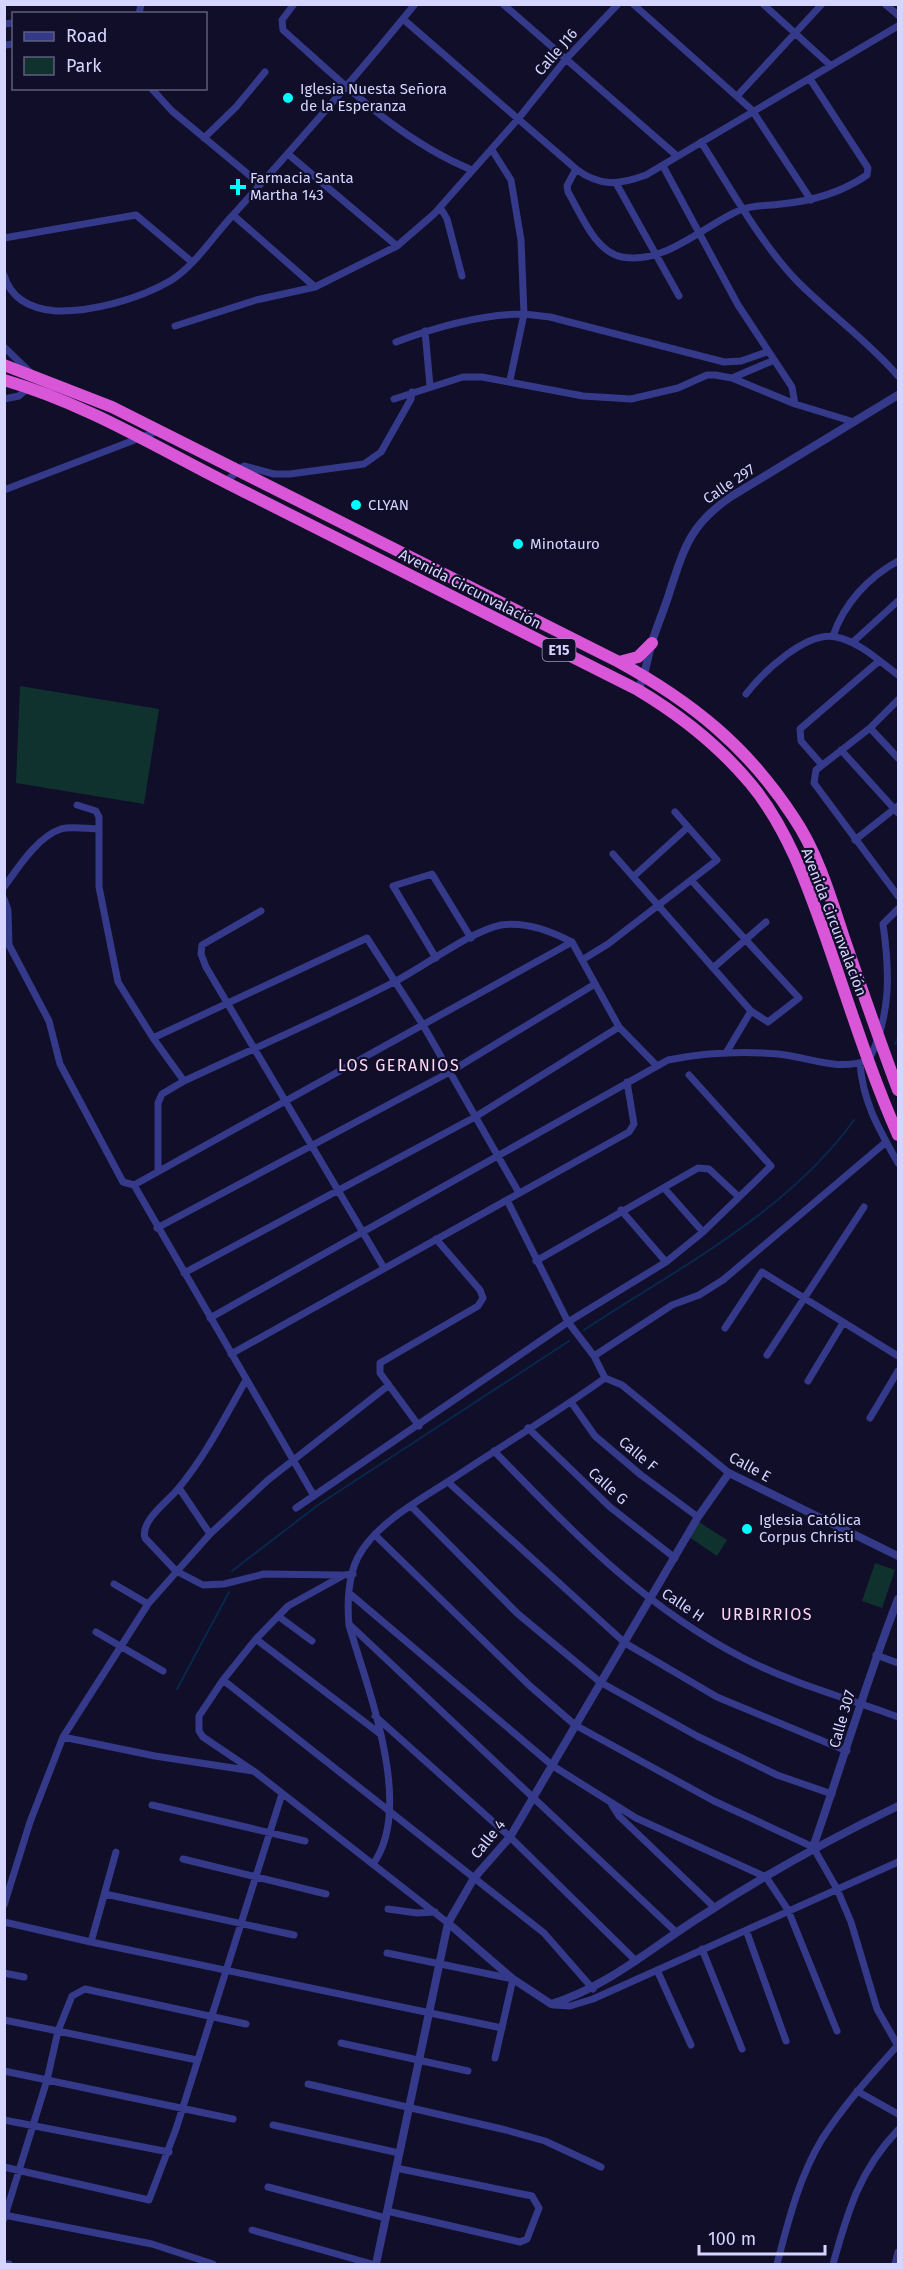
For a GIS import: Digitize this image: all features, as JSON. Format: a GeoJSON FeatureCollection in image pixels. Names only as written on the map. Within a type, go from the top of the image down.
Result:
{"type":"FeatureCollection","features":[{"type":"Feature","properties":{"kind":"highway","name":"Avenida Circunvalación"},"geometry":{"type":"LineString","coordinates":[[4,365],[75,405],[140,436],[225,482],[638,690],[686,722],[712,744],[750,784],[779,825],[806,883],[865,1061],[898,1136]]}},
{"type":"Feature","properties":{"kind":"highway","name":"Avenida Circunvalación"},"geometry":{"type":"LineString","coordinates":[[4,380],[31,381],[112,407],[235,471],[619,662],[674,693],[726,735],[766,778],[796,820],[825,880],[879,1040],[898,1088]]}},
{"type":"Feature","properties":{"kind":"highway"},"geometry":{"type":"LineString","coordinates":[[619,662],[638,657],[652,643]]}},
{"type":"Feature","properties":{"kind":"street"},"geometry":{"type":"LineString","coordinates":[[294,4],[282,20],[283,30],[403,134],[428,150],[472,170]]}},
{"type":"Feature","properties":{"kind":"street"},"geometry":{"type":"LineString","coordinates":[[4,274],[14,294],[25,304],[41,310],[62,311],[93,307],[148,290],[171,280],[192,262],[288,154],[415,4]]}},
{"type":"Feature","properties":{"kind":"street"},"geometry":{"type":"LineString","coordinates":[[503,4],[677,156]]}},
{"type":"Feature","properties":{"kind":"street","name":"Calle J16"},"geometry":{"type":"LineString","coordinates":[[175,326],[256,300],[315,287],[397,246],[440,207],[492,150],[566,59],[618,4]]}},
{"type":"Feature","properties":{"kind":"street"},"geometry":{"type":"LineString","coordinates":[[633,4],[738,95],[752,110],[811,200]]}},
{"type":"Feature","properties":{"kind":"street"},"geometry":{"type":"LineString","coordinates":[[762,4],[830,65]]}},
{"type":"Feature","properties":{"kind":"street"},"geometry":{"type":"LineString","coordinates":[[738,95],[822,4]]}},
{"type":"Feature","properties":{"kind":"street"},"geometry":{"type":"LineString","coordinates":[[885,4],[898,15]]}},
{"type":"Feature","properties":{"kind":"street"},"geometry":{"type":"LineString","coordinates":[[403,19],[576,169],[596,182],[616,183],[646,175],[663,166],[752,110],[810,79],[898,26]]}},
{"type":"Feature","properties":{"kind":"street"},"geometry":{"type":"LineString","coordinates":[[204,138],[237,107],[265,72]]}},
{"type":"Feature","properties":{"kind":"street"},"geometry":{"type":"LineString","coordinates":[[576,169],[567,186],[568,192],[599,243],[610,253],[622,257],[658,255],[742,209],[811,200],[851,186],[868,171],[810,79]]}},
{"type":"Feature","properties":{"kind":"street"},"geometry":{"type":"LineString","coordinates":[[153,90],[204,138],[260,184]]}},
{"type":"Feature","properties":{"kind":"street"},"geometry":{"type":"LineString","coordinates":[[701,142],[742,209],[796,280],[878,352],[898,376]]}},
{"type":"Feature","properties":{"kind":"street"},"geometry":{"type":"LineString","coordinates":[[492,150],[512,180],[521,240],[524,314],[510,380]]}},
{"type":"Feature","properties":{"kind":"street"},"geometry":{"type":"LineString","coordinates":[[288,154],[397,246]]}},
{"type":"Feature","properties":{"kind":"street"},"geometry":{"type":"LineString","coordinates":[[663,166],[697,233],[772,361],[792,387],[795,404]]}},
{"type":"Feature","properties":{"kind":"street"},"geometry":{"type":"LineString","coordinates":[[616,183],[620,195],[658,255],[678,296]]}},
{"type":"Feature","properties":{"kind":"street"},"geometry":{"type":"LineString","coordinates":[[440,207],[447,219],[462,276]]}},
{"type":"Feature","properties":{"kind":"street"},"geometry":{"type":"LineString","coordinates":[[4,238],[136,215],[192,262]]}},
{"type":"Feature","properties":{"kind":"street"},"geometry":{"type":"LineString","coordinates":[[233,215],[315,287]]}},
{"type":"Feature","properties":{"kind":"street"},"geometry":{"type":"LineString","coordinates":[[396,342],[425,331],[504,314],[524,314],[561,320],[724,362],[741,361],[767,352]]}},
{"type":"Feature","properties":{"kind":"street"},"geometry":{"type":"LineString","coordinates":[[425,331],[430,386]]}},
{"type":"Feature","properties":{"kind":"street"},"geometry":{"type":"LineString","coordinates":[[4,347],[31,381],[18,396],[4,399]]}},
{"type":"Feature","properties":{"kind":"street"},"geometry":{"type":"LineString","coordinates":[[732,378],[772,361]]}},
{"type":"Feature","properties":{"kind":"street"},"geometry":{"type":"LineString","coordinates":[[393,399],[463,377],[510,380],[583,396],[632,399],[678,388],[707,375],[732,378],[795,404],[854,422]]}},
{"type":"Feature","properties":{"kind":"street"},"geometry":{"type":"LineString","coordinates":[[225,482],[235,471],[244,466],[274,474],[290,474],[369,462],[384,448],[411,399],[412,392]]}},
{"type":"Feature","properties":{"kind":"street","name":"Calle 297"},"geometry":{"type":"LineString","coordinates":[[638,690],[645,676],[652,643],[686,543],[711,510],[898,395]]}},
{"type":"Feature","properties":{"kind":"street"},"geometry":{"type":"LineString","coordinates":[[4,490],[158,431]]}},
{"type":"Feature","properties":{"kind":"street"},"geometry":{"type":"LineString","coordinates":[[833,636],[837,624],[855,596],[882,570],[898,561]]}},
{"type":"Feature","properties":{"kind":"street"},"geometry":{"type":"LineString","coordinates":[[853,642],[898,601]]}},
{"type":"Feature","properties":{"kind":"street"},"geometry":{"type":"LineString","coordinates":[[746,694],[760,675],[784,656],[814,640],[833,636],[853,642],[898,675]]}},
{"type":"Feature","properties":{"kind":"street"},"geometry":{"type":"LineString","coordinates":[[822,765],[801,741],[800,729],[879,660]]}},
{"type":"Feature","properties":{"kind":"street"},"geometry":{"type":"LineString","coordinates":[[898,702],[870,728],[816,770],[814,783],[898,896]]}},
{"type":"Feature","properties":{"kind":"street"},"geometry":{"type":"LineString","coordinates":[[870,728],[898,758]]}},
{"type":"Feature","properties":{"kind":"street"},"geometry":{"type":"LineString","coordinates":[[841,750],[897,809],[855,840]]}},
{"type":"Feature","properties":{"kind":"street"},"geometry":{"type":"LineString","coordinates":[[77,805],[98,814],[99,887],[113,963],[128,1000],[184,1081]]}},
{"type":"Feature","properties":{"kind":"street"},"geometry":{"type":"LineString","coordinates":[[582,960],[608,944],[717,860],[675,812]]}},
{"type":"Feature","properties":{"kind":"street"},"geometry":{"type":"LineString","coordinates":[[633,877],[688,827]]}},
{"type":"Feature","properties":{"kind":"street"},"geometry":{"type":"LineString","coordinates":[[4,888],[20,864],[54,833],[66,828],[99,829]]}},
{"type":"Feature","properties":{"kind":"street"},"geometry":{"type":"LineString","coordinates":[[614,854],[751,1011],[768,1022],[799,998],[691,880]]}},
{"type":"Feature","properties":{"kind":"street"},"geometry":{"type":"LineString","coordinates":[[436,958],[393,886],[432,874],[471,938]]}},
{"type":"Feature","properties":{"kind":"street"},"geometry":{"type":"LineString","coordinates":[[4,899],[8,910],[9,945],[49,1021],[60,1064],[123,1182],[134,1185],[572,942]]}},
{"type":"Feature","properties":{"kind":"street"},"geometry":{"type":"LineString","coordinates":[[898,909],[883,924],[889,965],[888,998],[879,1040],[865,1061],[862,1082],[875,1125],[898,1163]]}},
{"type":"Feature","properties":{"kind":"street"},"geometry":{"type":"LineString","coordinates":[[261,911],[200,948],[206,967],[384,1268]]}},
{"type":"Feature","properties":{"kind":"street"},"geometry":{"type":"LineString","coordinates":[[713,968],[766,922]]}},
{"type":"Feature","properties":{"kind":"street"},"geometry":{"type":"LineString","coordinates":[[158,1171],[158,1103],[162,1094],[184,1081],[395,981],[471,938],[501,925],[528,925],[553,932],[572,942],[619,1027],[657,1066]]}},
{"type":"Feature","properties":{"kind":"street"},"geometry":{"type":"LineString","coordinates":[[153,1038],[367,938],[423,1025],[448,1073],[519,1193]]}},
{"type":"Feature","properties":{"kind":"street"},"geometry":{"type":"LineString","coordinates":[[158,1228],[448,1073],[595,984]]}},
{"type":"Feature","properties":{"kind":"street"},"geometry":{"type":"LineString","coordinates":[[726,1053],[751,1011]]}},
{"type":"Feature","properties":{"kind":"street"},"geometry":{"type":"LineString","coordinates":[[184,1273],[475,1117],[619,1027]]}},
{"type":"Feature","properties":{"kind":"street"},"geometry":{"type":"LineString","coordinates":[[210,1318],[668,1060],[700,1053],[726,1053],[779,1054],[848,1066],[865,1061]]}},
{"type":"Feature","properties":{"kind":"street"},"geometry":{"type":"LineString","coordinates":[[296,1508],[420,1426],[568,1322],[666,1262],[704,1232],[771,1166],[689,1075]]}},
{"type":"Feature","properties":{"kind":"street"},"geometry":{"type":"LineString","coordinates":[[231,1354],[629,1132],[634,1124],[627,1082]]}},
{"type":"Feature","properties":{"kind":"street"},"geometry":{"type":"LineString","coordinates":[[594,1356],[672,1305],[699,1295],[723,1280],[886,1142]]}},
{"type":"Feature","properties":{"kind":"street"},"geometry":{"type":"LineString","coordinates":[[536,1261],[621,1210],[698,1168],[704,1167],[739,1197]]}},
{"type":"Feature","properties":{"kind":"street"},"geometry":{"type":"LineString","coordinates":[[134,1185],[315,1496]]}},
{"type":"Feature","properties":{"kind":"street"},"geometry":{"type":"LineString","coordinates":[[664,1188],[704,1232]]}},
{"type":"Feature","properties":{"kind":"street"},"geometry":{"type":"LineString","coordinates":[[373,1864],[383,1850],[390,1812],[390,1769],[350,1624],[349,1593],[352,1574],[358,1558],[375,1535],[411,1506],[605,1378],[594,1356],[568,1322],[507,1200]]}},
{"type":"Feature","properties":{"kind":"street"},"geometry":{"type":"LineString","coordinates":[[766,1355],[864,1207]]}},
{"type":"Feature","properties":{"kind":"street"},"geometry":{"type":"LineString","coordinates":[[621,1210],[666,1262]]}},
{"type":"Feature","properties":{"kind":"street"},"geometry":{"type":"LineString","coordinates":[[420,1426],[380,1373],[382,1360],[478,1306],[482,1300],[481,1293],[436,1239]]}},
{"type":"Feature","properties":{"kind":"street"},"geometry":{"type":"LineString","coordinates":[[725,1328],[762,1272],[898,1356]]}},
{"type":"Feature","properties":{"kind":"street"},"geometry":{"type":"LineString","coordinates":[[808,1381],[843,1323]]}},
{"type":"Feature","properties":{"kind":"street"},"geometry":{"type":"LineString","coordinates":[[870,1418],[898,1371]]}},
{"type":"Feature","properties":{"kind":"street","name":"Calle E"},"geometry":{"type":"LineString","coordinates":[[605,1378],[622,1385],[729,1473],[898,1556]]}},
{"type":"Feature","properties":{"kind":"street"},"geometry":{"type":"LineString","coordinates":[[246,1380],[206,1450],[179,1488],[145,1525],[143,1532],[145,1538],[176,1570],[203,1585],[213,1586],[264,1574],[352,1574]]}},
{"type":"Feature","properties":{"kind":"street"},"geometry":{"type":"LineString","coordinates":[[4,1905],[30,1822],[63,1737],[148,1604],[210,1534],[268,1480],[389,1385]]}},
{"type":"Feature","properties":{"kind":"street","name":"Calle F"},"geometry":{"type":"LineString","coordinates":[[571,1402],[595,1436],[640,1475],[698,1517]]}},
{"type":"Feature","properties":{"kind":"street","name":"Calle G"},"geometry":{"type":"LineString","coordinates":[[528,1428],[610,1507],[675,1558]]}},
{"type":"Feature","properties":{"kind":"street","name":"Calle H"},"geometry":{"type":"LineString","coordinates":[[494,1452],[609,1567],[650,1600],[747,1660],[834,1696],[898,1717]]}},
{"type":"Feature","properties":{"kind":"street","name":"Calle 4"},"geometry":{"type":"LineString","coordinates":[[374,2265],[448,1923],[474,1878],[510,1837],[698,1517],[729,1473]]}},
{"type":"Feature","properties":{"kind":"street"},"geometry":{"type":"LineString","coordinates":[[448,1482],[625,1643],[717,1697],[847,1751]]}},
{"type":"Feature","properties":{"kind":"street"},"geometry":{"type":"LineString","coordinates":[[179,1488],[210,1534]]}},
{"type":"Feature","properties":{"kind":"street"},"geometry":{"type":"LineString","coordinates":[[411,1506],[518,1614],[600,1682],[697,1737],[777,1775],[832,1794]]}},
{"type":"Feature","properties":{"kind":"street"},"geometry":{"type":"LineString","coordinates":[[375,1535],[530,1686],[575,1725],[714,1801],[813,1847],[837,1889],[851,1922],[877,2009],[898,2046],[857,2091],[822,2139],[806,2171],[790,2216],[777,2265]]}},
{"type":"Feature","properties":{"kind":"street"},"geometry":{"type":"LineString","coordinates":[[344,1575],[288,1606],[278,1616],[223,1680],[199,1716],[199,1731],[203,1737],[255,1772],[435,1912],[513,1979],[551,2004],[570,2006],[593,1999],[898,1862]]}},
{"type":"Feature","properties":{"kind":"street"},"geometry":{"type":"LineString","coordinates":[[114,1584],[148,1604]]}},
{"type":"Feature","properties":{"kind":"street"},"geometry":{"type":"LineString","coordinates":[[349,1593],[553,1766],[611,1804],[705,1851],[766,1876],[788,1911],[837,2031]]}},
{"type":"Feature","properties":{"kind":"street","name":"Calle 307"},"geometry":{"type":"LineString","coordinates":[[813,1847],[847,1751],[859,1703],[876,1655],[896,1611],[898,1599]]}},
{"type":"Feature","properties":{"kind":"street"},"geometry":{"type":"LineString","coordinates":[[278,1616],[312,1641]]}},
{"type":"Feature","properties":{"kind":"street"},"geometry":{"type":"LineString","coordinates":[[350,1624],[676,1932]]}},
{"type":"Feature","properties":{"kind":"street"},"geometry":{"type":"LineString","coordinates":[[96,1632],[122,1645],[163,1671]]}},
{"type":"Feature","properties":{"kind":"street"},"geometry":{"type":"LineString","coordinates":[[256,1640],[379,1733]]}},
{"type":"Feature","properties":{"kind":"street"},"geometry":{"type":"LineString","coordinates":[[876,1655],[898,1663]]}},
{"type":"Feature","properties":{"kind":"street"},"geometry":{"type":"LineString","coordinates":[[223,1680],[544,1933],[592,1989]]}},
{"type":"Feature","properties":{"kind":"street"},"geometry":{"type":"LineString","coordinates":[[375,1716],[510,1837],[636,1961]]}},
{"type":"Feature","properties":{"kind":"street"},"geometry":{"type":"LineString","coordinates":[[63,1737],[155,1756],[255,1772]]}},
{"type":"Feature","properties":{"kind":"street"},"geometry":{"type":"LineString","coordinates":[[4,2167],[149,2200],[168,2152],[282,1794]]}},
{"type":"Feature","properties":{"kind":"street"},"geometry":{"type":"LineString","coordinates":[[611,1804],[619,1816],[714,1907]]}},
{"type":"Feature","properties":{"kind":"street"},"geometry":{"type":"LineString","coordinates":[[152,1805],[304,1841]]}},
{"type":"Feature","properties":{"kind":"street"},"geometry":{"type":"LineString","coordinates":[[551,2004],[592,1989],[714,1907],[813,1847],[898,1806]]}},
{"type":"Feature","properties":{"kind":"street"},"geometry":{"type":"LineString","coordinates":[[91,1942],[116,1852]]}},
{"type":"Feature","properties":{"kind":"street"},"geometry":{"type":"LineString","coordinates":[[183,1859],[326,1894]]}},
{"type":"Feature","properties":{"kind":"street"},"geometry":{"type":"LineString","coordinates":[[105,1894],[294,1935]]}},
{"type":"Feature","properties":{"kind":"street"},"geometry":{"type":"LineString","coordinates":[[388,1908],[422,1914],[435,1912]]}},
{"type":"Feature","properties":{"kind":"street"},"geometry":{"type":"LineString","coordinates":[[4,1922],[502,2028]]}},
{"type":"Feature","properties":{"kind":"street"},"geometry":{"type":"LineString","coordinates":[[746,1930],[786,2041]]}},
{"type":"Feature","properties":{"kind":"street"},"geometry":{"type":"LineString","coordinates":[[702,1949],[742,2049]]}},
{"type":"Feature","properties":{"kind":"street"},"geometry":{"type":"LineString","coordinates":[[387,1953],[513,1979]]}},
{"type":"Feature","properties":{"kind":"street"},"geometry":{"type":"LineString","coordinates":[[657,1970],[691,2045]]}},
{"type":"Feature","properties":{"kind":"street"},"geometry":{"type":"LineString","coordinates":[[4,1973],[24,1977]]}},
{"type":"Feature","properties":{"kind":"street"},"geometry":{"type":"LineString","coordinates":[[495,2058],[513,1979]]}},
{"type":"Feature","properties":{"kind":"street"},"geometry":{"type":"LineString","coordinates":[[213,2265],[152,2244],[5,2216],[31,2125],[47,2080],[58,2031],[72,1996],[85,1989],[246,2024]]}},
{"type":"Feature","properties":{"kind":"street"},"geometry":{"type":"LineString","coordinates":[[4,2020],[197,2060]]}},
{"type":"Feature","properties":{"kind":"street"},"geometry":{"type":"LineString","coordinates":[[341,2043],[468,2070]]}},
{"type":"Feature","properties":{"kind":"street"},"geometry":{"type":"LineString","coordinates":[[4,2071],[232,2119]]}},
{"type":"Feature","properties":{"kind":"street"},"geometry":{"type":"LineString","coordinates":[[308,2084],[545,2141],[601,2167]]}},
{"type":"Feature","properties":{"kind":"street"},"geometry":{"type":"LineString","coordinates":[[857,2091],[898,2114]]}},
{"type":"Feature","properties":{"kind":"street"},"geometry":{"type":"LineString","coordinates":[[4,2120],[168,2152]]}},
{"type":"Feature","properties":{"kind":"street"},"geometry":{"type":"LineString","coordinates":[[273,2125],[399,2153]]}},
{"type":"Feature","properties":{"kind":"street"},"geometry":{"type":"LineString","coordinates":[[833,2265],[849,2207],[865,2172],[898,2130]]}},
{"type":"Feature","properties":{"kind":"street"},"geometry":{"type":"LineString","coordinates":[[268,2187],[386,2215],[520,2242],[527,2239],[538,2208],[532,2196],[396,2168]]}},
{"type":"Feature","properties":{"kind":"street"},"geometry":{"type":"LineString","coordinates":[[252,2230],[374,2265]]}},
{"type":"Feature","properties":{"kind":"street"},"geometry":{"type":"LineString","coordinates":[[895,2265],[898,2252]]}},
{"type":"Feature","properties":{"kind":"green space"},"geometry":{"type":"Polygon","coordinates":[[[20,686],[159,709],[144,804],[16,783],[20,686]]]}},
{"type":"Feature","properties":{"kind":"green space"},"geometry":{"type":"Polygon","coordinates":[[[699,1522],[727,1540],[717,1556],[689,1537],[699,1522]]]}},
{"type":"Feature","properties":{"kind":"green space"},"geometry":{"type":"Polygon","coordinates":[[[875,1563],[895,1570],[882,1608],[862,1601],[875,1563]]]}},
{"type":"Feature","properties":{"kind":"waterway"},"geometry":{"type":"LineString","coordinates":[[895,1044],[898,1038]]}},
{"type":"Feature","properties":{"kind":"waterway"},"geometry":{"type":"LineString","coordinates":[[584,1330],[693,1261],[764,1211],[827,1153],[854,1120]]}},
{"type":"Feature","properties":{"kind":"waterway"},"geometry":{"type":"LineString","coordinates":[[232,1571],[318,1505],[569,1341]]}},
{"type":"Feature","properties":{"kind":"waterway"},"geometry":{"type":"LineString","coordinates":[[177,1689],[229,1592]]}},
{"type":"Feature","properties":{"kind":"place","name":"Iglesia Nuesta Señora de la Esperanza"},"geometry":{"type":"Point","coordinates":[288,98]}},
{"type":"Feature","properties":{"kind":"place","name":"Farmacia Santa Martha 143"},"geometry":{"type":"Point","coordinates":[238,187]}},
{"type":"Feature","properties":{"kind":"place","name":"CLYAN"},"geometry":{"type":"Point","coordinates":[356,505]}},
{"type":"Feature","properties":{"kind":"place","name":"Minotauro"},"geometry":{"type":"Point","coordinates":[518,544]}},
{"type":"Feature","properties":{"kind":"place","name":"Iglesia Católica Corpus Christi"},"geometry":{"type":"Point","coordinates":[747,1529]}},
{"type":"Feature","properties":{"kind":"district","name":"LOS GERANIOS"},"geometry":{"type":"Point","coordinates":[399,1065]}},
{"type":"Feature","properties":{"kind":"district","name":"URBIRRIOS"},"geometry":{"type":"Point","coordinates":[767,1614]}}]}
